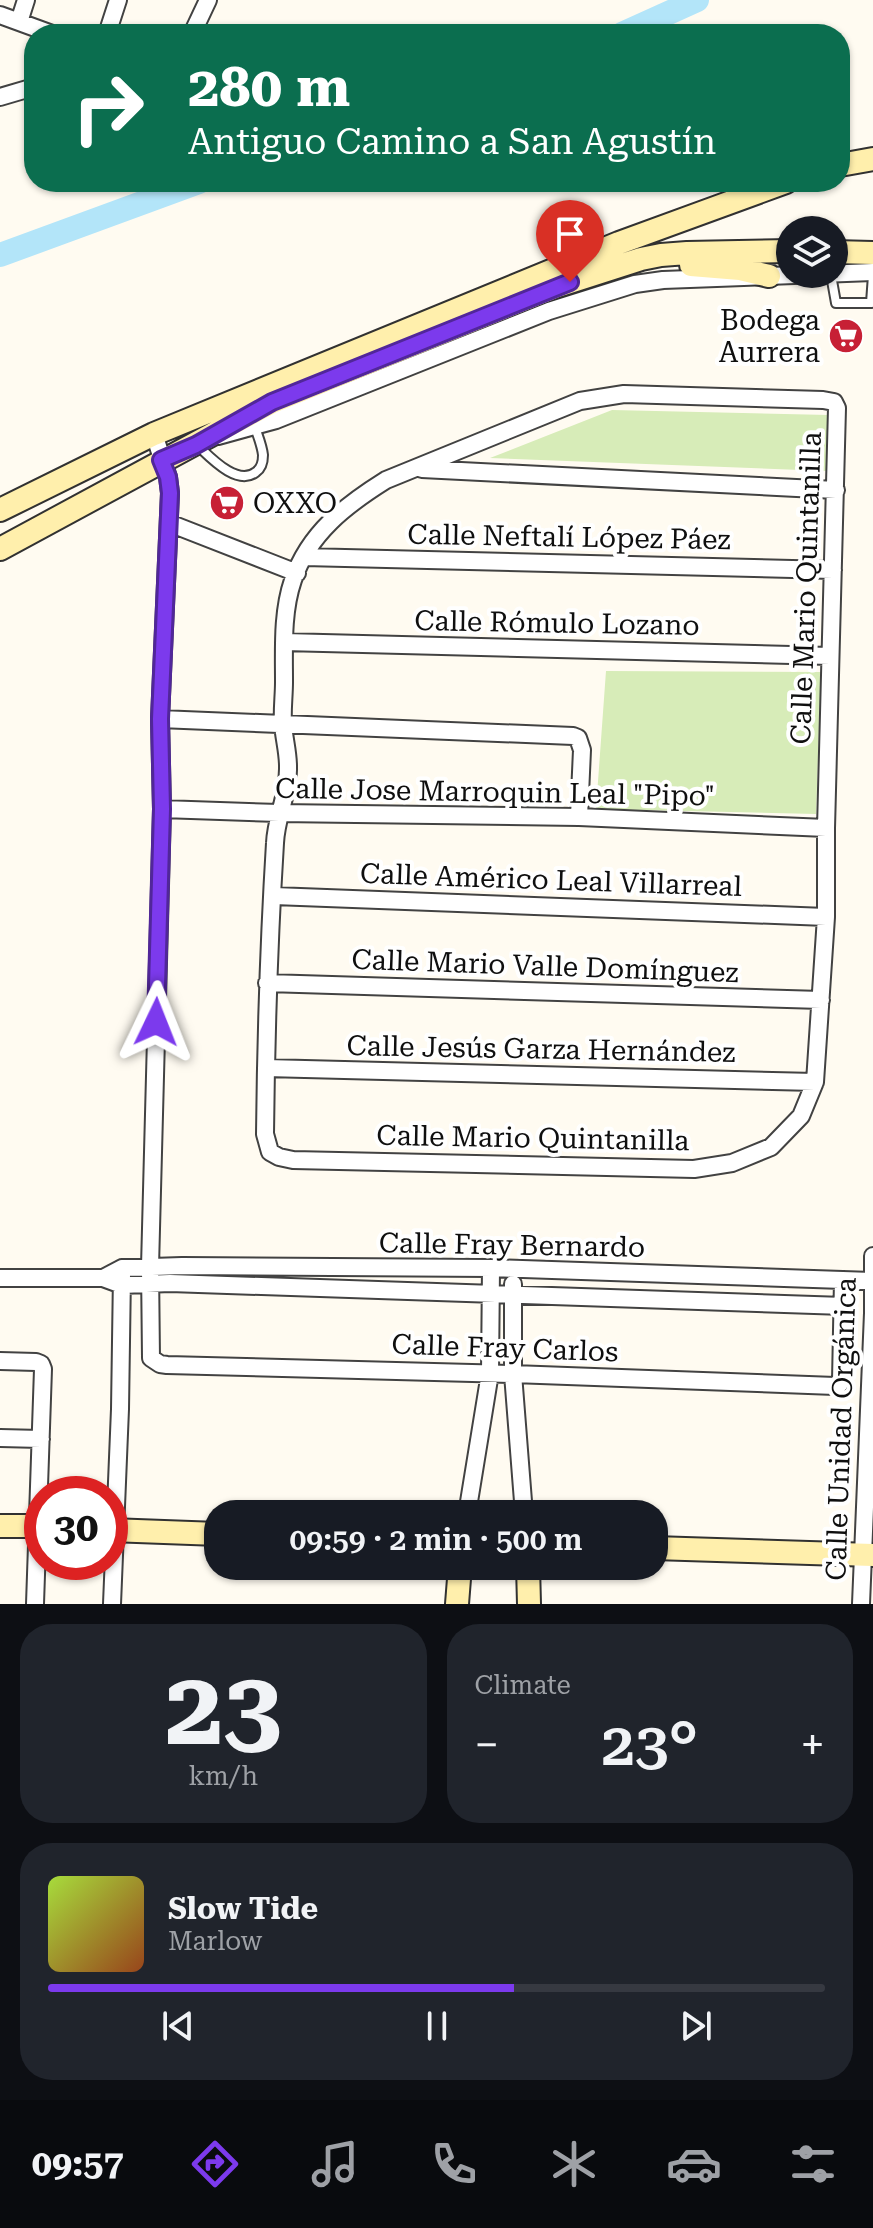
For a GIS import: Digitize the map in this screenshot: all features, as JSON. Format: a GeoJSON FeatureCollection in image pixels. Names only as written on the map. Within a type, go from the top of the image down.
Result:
{"type":"FeatureCollection","features":[{"type":"Feature","properties":{"kind":"street"},"geometry":{"type":"LineString","coordinates":[[19,22],[26,0]]}},
{"type":"Feature","properties":{"kind":"street"},"geometry":{"type":"LineString","coordinates":[[110,24],[118,0]]}},
{"type":"Feature","properties":{"kind":"street"},"geometry":{"type":"LineString","coordinates":[[0,15],[24,24]]}},
{"type":"Feature","properties":{"kind":"street"},"geometry":{"type":"LineString","coordinates":[[0,97],[24,90]]}},
{"type":"Feature","properties":{"kind":"street"},"geometry":{"type":"LineString","coordinates":[[850,163],[873,159]]}},
{"type":"Feature","properties":{"kind":"street"},"geometry":{"type":"LineString","coordinates":[[0,510],[154,434],[619,243],[759,192]]}},
{"type":"Feature","properties":{"kind":"street"},"geometry":{"type":"LineString","coordinates":[[253,420],[272,402],[557,286],[618,266],[641,259],[687,253],[776,251]]}},
{"type":"Feature","properties":{"kind":"street"},"geometry":{"type":"LineString","coordinates":[[848,252],[873,253]]}},
{"type":"Feature","properties":{"kind":"street"},"geometry":{"type":"LineString","coordinates":[[618,266],[708,266],[769,276]]}},
{"type":"Feature","properties":{"kind":"street"},"geometry":{"type":"LineString","coordinates":[[848,275],[873,274]]}},
{"type":"Feature","properties":{"kind":"street"},"geometry":{"type":"LineString","coordinates":[[0,549],[161,460],[205,440],[253,420],[392,374],[549,311],[635,284],[776,276]]}},
{"type":"Feature","properties":{"kind":"street"},"geometry":{"type":"LineString","coordinates":[[392,374],[408,347]]}},
{"type":"Feature","properties":{"kind":"street","name":"Calle Mario Quintanilla"},"geometry":{"type":"LineString","coordinates":[[609,396],[834,402],[837,408],[836,490],[826,917],[815,1082],[801,1116],[771,1147],[732,1163],[694,1169],[293,1160],[270,1152],[265,1134],[267,983],[276,830],[288,767],[283,723],[287,608],[297,573],[320,532],[347,506],[386,480],[416,469],[540,416],[580,401],[609,396]]}},
{"type":"Feature","properties":{"kind":"street","name":"Calle Fray Carlos"},"geometry":{"type":"LineString","coordinates":[[154,434],[169,484],[169,523],[160,719],[162,809],[150,1274],[151,1358],[160,1364],[838,1386],[841,1381],[843,1280]]}},
{"type":"Feature","properties":{"kind":"street"},"geometry":{"type":"LineString","coordinates":[[416,469],[836,490]]}},
{"type":"Feature","properties":{"kind":"street"},"geometry":{"type":"LineString","coordinates":[[169,523],[297,573]]}},
{"type":"Feature","properties":{"kind":"street","name":"Calle Neftalí López Páez"},"geometry":{"type":"LineString","coordinates":[[304,557],[833,570]]}},
{"type":"Feature","properties":{"kind":"street","name":"Calle Rómulo Lozano"},"geometry":{"type":"LineString","coordinates":[[284,642],[830,656]]}},
{"type":"Feature","properties":{"kind":"street"},"geometry":{"type":"LineString","coordinates":[[160,719],[573,736],[578,738],[582,750],[579,817]]}},
{"type":"Feature","properties":{"kind":"street","name":"Calle Jose Marroquin Leal \"Pipo\""},"geometry":{"type":"LineString","coordinates":[[162,809],[579,817],[826,828]]}},
{"type":"Feature","properties":{"kind":"street","name":"Calle Américo Leal Villarreal"},"geometry":{"type":"LineString","coordinates":[[274,896],[826,917]]}},
{"type":"Feature","properties":{"kind":"street","name":"Calle Mario Valle Domínguez"},"geometry":{"type":"LineString","coordinates":[[267,983],[821,1000]]}},
{"type":"Feature","properties":{"kind":"street","name":"Calle Jesús Garza Hernández"},"geometry":{"type":"LineString","coordinates":[[266,1068],[815,1082]]}},
{"type":"Feature","properties":{"kind":"street","name":"Calle Unidad Orgánica"},"geometry":{"type":"LineString","coordinates":[[861,1604],[867,1555],[873,1256]]}},
{"type":"Feature","properties":{"kind":"street"},"geometry":{"type":"LineString","coordinates":[[469,1500],[490,1373],[491,1268]]}},
{"type":"Feature","properties":{"kind":"street","name":"Calle Fray Bernardo"},"geometry":{"type":"LineString","coordinates":[[150,1274],[491,1268],[872,1281]]}},
{"type":"Feature","properties":{"kind":"street"},"geometry":{"type":"LineString","coordinates":[[513,1269],[513,1374],[523,1500]]}},
{"type":"Feature","properties":{"kind":"street"},"geometry":{"type":"LineString","coordinates":[[0,1278],[103,1278],[150,1274]]}},
{"type":"Feature","properties":{"kind":"street","name":"Calle Fray Bernardo"},"geometry":{"type":"LineString","coordinates":[[150,1274],[513,1294],[844,1306]]}},
{"type":"Feature","properties":{"kind":"street"},"geometry":{"type":"LineString","coordinates":[[115,1476],[122,1276]]}},
{"type":"Feature","properties":{"kind":"street"},"geometry":{"type":"LineString","coordinates":[[0,1361],[41,1364],[41,1476]]}},
{"type":"Feature","properties":{"kind":"street"},"geometry":{"type":"LineString","coordinates":[[0,1438],[41,1439]]}},
{"type":"Feature","properties":{"kind":"street"},"geometry":{"type":"LineString","coordinates":[[0,1526],[24,1526]]}},
{"type":"Feature","properties":{"kind":"street"},"geometry":{"type":"LineString","coordinates":[[128,1531],[204,1533]]}},
{"type":"Feature","properties":{"kind":"street"},"geometry":{"type":"LineString","coordinates":[[668,1548],[867,1555]]}},
{"type":"Feature","properties":{"kind":"street"},"geometry":{"type":"LineString","coordinates":[[35,1604],[37,1580]]}},
{"type":"Feature","properties":{"kind":"street"},"geometry":{"type":"LineString","coordinates":[[112,1580],[112,1604]]}},
{"type":"Feature","properties":{"kind":"street"},"geometry":{"type":"LineString","coordinates":[[457,1604],[459,1580]]}},
{"type":"Feature","properties":{"kind":"street"},"geometry":{"type":"LineString","coordinates":[[528,1580],[529,1604]]}},
{"type":"Feature","properties":{"kind":"lane"},"geometry":{"type":"LineString","coordinates":[[833,288],[836,303],[871,303],[873,274]]}},
{"type":"Feature","properties":{"kind":"lane"},"geometry":{"type":"LineString","coordinates":[[205,440],[218,464],[240,476],[253,475],[261,468],[263,454],[253,420]]}},
{"type":"Feature","properties":{"kind":"green space"},"geometry":{"type":"Polygon","coordinates":[[[612,410],[829,415],[826,471],[490,458],[612,410]]]}},
{"type":"Feature","properties":{"kind":"green space"},"geometry":{"type":"Polygon","coordinates":[[[606,671],[821,672],[816,814],[596,809],[606,671]]]}},
{"type":"Feature","properties":{"kind":"waterway"},"geometry":{"type":"LineString","coordinates":[[644,24],[697,0]]}},
{"type":"Feature","properties":{"kind":"waterway"},"geometry":{"type":"LineString","coordinates":[[0,255],[172,192]]}},
{"type":"Feature","properties":{"kind":"place","name":"Bodega Aurrera"},"geometry":{"type":"Point","coordinates":[846,336]}},
{"type":"Feature","properties":{"kind":"place","name":"OXXO"},"geometry":{"type":"Point","coordinates":[227,503]}},
{"type":"Feature","properties":{"kind":"route"},"geometry":{"type":"LineString","coordinates":[[156,1022],[162,809],[160,719],[170,493],[161,460],[196,445],[272,402],[570,282]]}}]}
